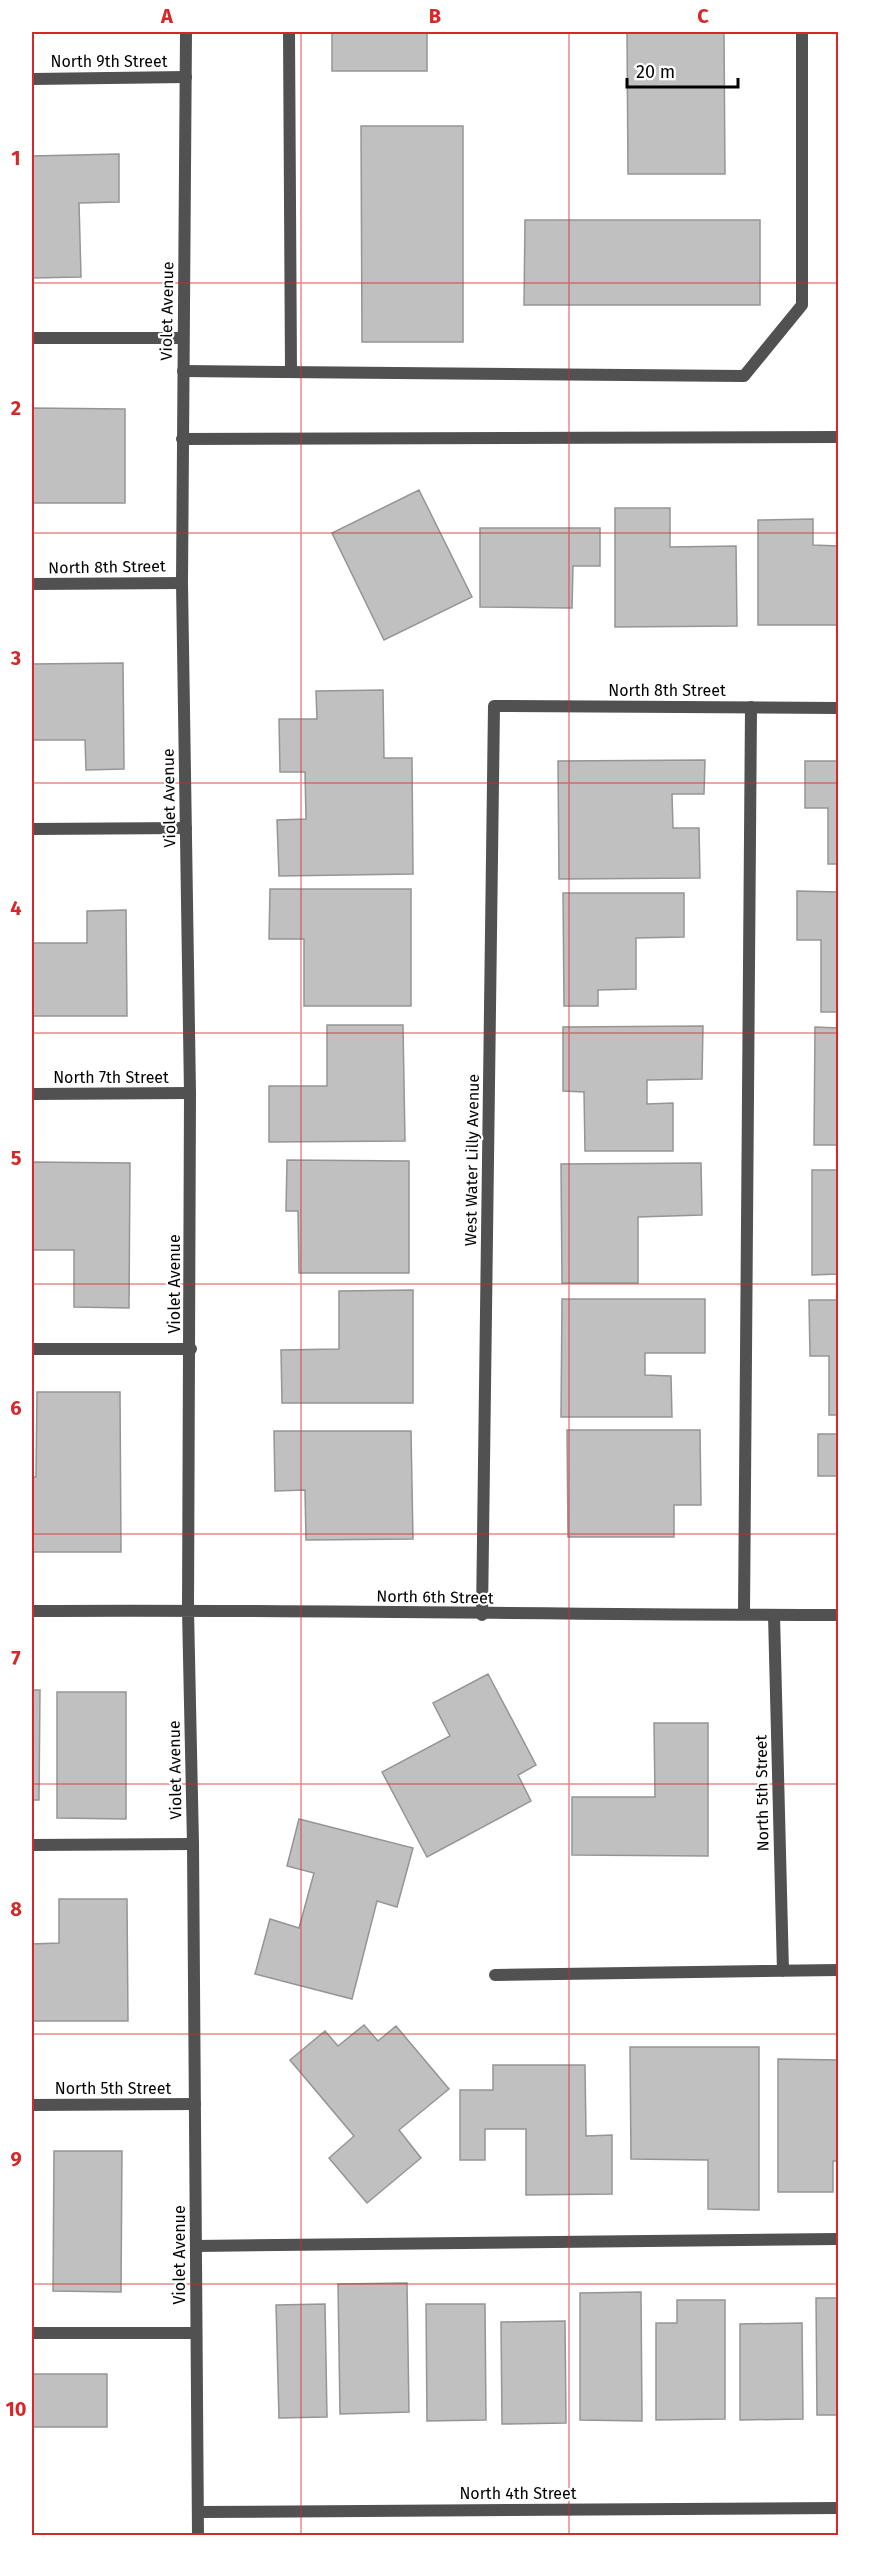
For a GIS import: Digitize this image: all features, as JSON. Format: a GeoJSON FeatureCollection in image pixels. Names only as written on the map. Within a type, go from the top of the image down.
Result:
{"type":"FeatureCollection","features":[{"type":"Feature","properties":{"kind":"street","name":"Violet Avenue"},"geometry":{"type":"LineString","coordinates":[[186,32],[182,583],[190,1093],[191,1349],[188,1610],[193,1844],[198,2535]]}},
{"type":"Feature","properties":{"kind":"street"},"geometry":{"type":"LineString","coordinates":[[289,32],[291,372]]}},
{"type":"Feature","properties":{"kind":"street"},"geometry":{"type":"LineString","coordinates":[[183,371],[744,376],[802,305],[802,32]]}},
{"type":"Feature","properties":{"kind":"street","name":"North 9th Street"},"geometry":{"type":"LineString","coordinates":[[32,79],[186,77]]}},
{"type":"Feature","properties":{"kind":"street"},"geometry":{"type":"LineString","coordinates":[[32,338],[183,338]]}},
{"type":"Feature","properties":{"kind":"street"},"geometry":{"type":"LineString","coordinates":[[182,439],[838,437]]}},
{"type":"Feature","properties":{"kind":"street","name":"North 8th Street"},"geometry":{"type":"LineString","coordinates":[[32,584],[182,583]]}},
{"type":"Feature","properties":{"kind":"street","name":"North 8th Street"},"geometry":{"type":"LineString","coordinates":[[495,706],[838,708]]}},
{"type":"Feature","properties":{"kind":"street","name":"West Water Lilly Avenue"},"geometry":{"type":"LineString","coordinates":[[482,1614],[495,706]]}},
{"type":"Feature","properties":{"kind":"street"},"geometry":{"type":"LineString","coordinates":[[744,1614],[751,707]]}},
{"type":"Feature","properties":{"kind":"street"},"geometry":{"type":"LineString","coordinates":[[32,829],[186,828]]}},
{"type":"Feature","properties":{"kind":"street","name":"North 7th Street"},"geometry":{"type":"LineString","coordinates":[[32,1094],[190,1093]]}},
{"type":"Feature","properties":{"kind":"street"},"geometry":{"type":"LineString","coordinates":[[32,1349],[191,1349]]}},
{"type":"Feature","properties":{"kind":"street","name":"North 6th Street"},"geometry":{"type":"LineString","coordinates":[[32,1611],[838,1615]]}},
{"type":"Feature","properties":{"kind":"street","name":"North 5th Street"},"geometry":{"type":"LineString","coordinates":[[774,1615],[783,1971]]}},
{"type":"Feature","properties":{"kind":"street"},"geometry":{"type":"LineString","coordinates":[[32,1845],[193,1844]]}},
{"type":"Feature","properties":{"kind":"street"},"geometry":{"type":"LineString","coordinates":[[495,1975],[838,1970]]}},
{"type":"Feature","properties":{"kind":"street","name":"North 5th Street"},"geometry":{"type":"LineString","coordinates":[[32,2104],[195,2104]]}},
{"type":"Feature","properties":{"kind":"street"},"geometry":{"type":"LineString","coordinates":[[196,2246],[838,2239]]}},
{"type":"Feature","properties":{"kind":"street"},"geometry":{"type":"LineString","coordinates":[[32,2333],[196,2333]]}},
{"type":"Feature","properties":{"kind":"street","name":"North 4th Street"},"geometry":{"type":"LineString","coordinates":[[198,2512],[838,2508]]}},
{"type":"Feature","properties":{"kind":"building"},"geometry":{"type":"Polygon","coordinates":[[[332,32],[427,32],[427,71],[332,71],[332,32]]]}},
{"type":"Feature","properties":{"kind":"building"},"geometry":{"type":"Polygon","coordinates":[[[627,32],[724,32],[725,174],[628,174],[627,32]]]}},
{"type":"Feature","properties":{"kind":"building"},"geometry":{"type":"Polygon","coordinates":[[[361,126],[463,126],[463,342],[362,342],[361,126]]]}},
{"type":"Feature","properties":{"kind":"building"},"geometry":{"type":"Polygon","coordinates":[[[119,154],[119,202],[79,203],[81,277],[32,278],[32,156],[119,154]]]}},
{"type":"Feature","properties":{"kind":"building"},"geometry":{"type":"Polygon","coordinates":[[[525,220],[760,220],[760,305],[524,305],[525,220]]]}},
{"type":"Feature","properties":{"kind":"building"},"geometry":{"type":"Polygon","coordinates":[[[32,408],[125,409],[125,503],[32,503],[32,408]]]}},
{"type":"Feature","properties":{"kind":"building"},"geometry":{"type":"Polygon","coordinates":[[[419,490],[472,597],[384,640],[332,533],[419,490]]]}},
{"type":"Feature","properties":{"kind":"building"},"geometry":{"type":"Polygon","coordinates":[[[615,508],[670,508],[670,547],[736,546],[737,626],[615,627],[615,508]]]}},
{"type":"Feature","properties":{"kind":"building"},"geometry":{"type":"Polygon","coordinates":[[[813,519],[813,545],[838,546],[838,625],[758,625],[758,520],[813,519]]]}},
{"type":"Feature","properties":{"kind":"building"},"geometry":{"type":"Polygon","coordinates":[[[480,528],[600,528],[600,566],[573,566],[572,608],[480,607],[480,528]]]}},
{"type":"Feature","properties":{"kind":"building"},"geometry":{"type":"Polygon","coordinates":[[[123,663],[124,769],[86,770],[85,740],[33,740],[32,664],[123,663]]]}},
{"type":"Feature","properties":{"kind":"building"},"geometry":{"type":"Polygon","coordinates":[[[383,690],[384,758],[412,758],[413,874],[279,876],[277,820],[306,819],[305,772],[280,772],[279,719],[317,719],[316,691],[383,690]]]}},
{"type":"Feature","properties":{"kind":"building"},"geometry":{"type":"Polygon","coordinates":[[[705,760],[704,794],[672,794],[673,828],[699,828],[700,878],[559,879],[558,761],[705,760]]]}},
{"type":"Feature","properties":{"kind":"building"},"geometry":{"type":"Polygon","coordinates":[[[805,761],[838,761],[838,864],[828,864],[828,808],[805,808],[805,761]]]}},
{"type":"Feature","properties":{"kind":"building"},"geometry":{"type":"Polygon","coordinates":[[[270,889],[411,889],[411,1006],[304,1006],[304,939],[269,939],[270,889]]]}},
{"type":"Feature","properties":{"kind":"building"},"geometry":{"type":"Polygon","coordinates":[[[797,891],[838,892],[838,1012],[821,1012],[821,940],[797,940],[797,891]]]}},
{"type":"Feature","properties":{"kind":"building"},"geometry":{"type":"Polygon","coordinates":[[[563,893],[684,893],[684,937],[636,938],[636,989],[598,990],[598,1006],[564,1006],[563,893]]]}},
{"type":"Feature","properties":{"kind":"building"},"geometry":{"type":"Polygon","coordinates":[[[126,910],[127,1016],[32,1016],[32,943],[87,943],[87,911],[126,910]]]}},
{"type":"Feature","properties":{"kind":"building"},"geometry":{"type":"Polygon","coordinates":[[[327,1025],[403,1025],[405,1141],[269,1142],[269,1086],[327,1086],[327,1025]]]}},
{"type":"Feature","properties":{"kind":"building"},"geometry":{"type":"Polygon","coordinates":[[[703,1026],[702,1079],[647,1080],[647,1104],[673,1103],[673,1151],[585,1151],[584,1092],[563,1091],[563,1027],[703,1026]]]}},
{"type":"Feature","properties":{"kind":"building"},"geometry":{"type":"Polygon","coordinates":[[[815,1027],[838,1028],[838,1145],[814,1145],[815,1027]]]}},
{"type":"Feature","properties":{"kind":"building"},"geometry":{"type":"Polygon","coordinates":[[[287,1160],[409,1161],[409,1273],[299,1273],[298,1211],[286,1211],[287,1160]]]}},
{"type":"Feature","properties":{"kind":"building"},"geometry":{"type":"Polygon","coordinates":[[[32,1162],[130,1163],[129,1308],[74,1307],[74,1250],[32,1250],[32,1162]]]}},
{"type":"Feature","properties":{"kind":"building"},"geometry":{"type":"Polygon","coordinates":[[[701,1163],[702,1215],[638,1217],[638,1283],[562,1283],[561,1164],[701,1163]]]}},
{"type":"Feature","properties":{"kind":"building"},"geometry":{"type":"Polygon","coordinates":[[[812,1170],[838,1170],[838,1274],[812,1275],[812,1170]]]}},
{"type":"Feature","properties":{"kind":"building"},"geometry":{"type":"Polygon","coordinates":[[[413,1290],[413,1403],[282,1403],[281,1350],[339,1349],[339,1291],[413,1290]]]}},
{"type":"Feature","properties":{"kind":"building"},"geometry":{"type":"Polygon","coordinates":[[[562,1299],[705,1299],[705,1353],[645,1353],[645,1375],[671,1376],[672,1417],[561,1417],[562,1299]]]}},
{"type":"Feature","properties":{"kind":"building"},"geometry":{"type":"Polygon","coordinates":[[[809,1300],[838,1300],[838,1415],[829,1415],[829,1356],[810,1356],[809,1300]]]}},
{"type":"Feature","properties":{"kind":"building"},"geometry":{"type":"Polygon","coordinates":[[[37,1392],[120,1392],[121,1552],[32,1552],[32,1477],[36,1477],[37,1392]]]}},
{"type":"Feature","properties":{"kind":"building"},"geometry":{"type":"Polygon","coordinates":[[[567,1430],[700,1430],[701,1505],[674,1505],[674,1537],[568,1537],[567,1430]]]}},
{"type":"Feature","properties":{"kind":"building"},"geometry":{"type":"Polygon","coordinates":[[[274,1431],[411,1431],[413,1539],[306,1540],[305,1490],[275,1491],[274,1431]]]}},
{"type":"Feature","properties":{"kind":"building"},"geometry":{"type":"Polygon","coordinates":[[[818,1434],[838,1434],[838,1476],[818,1476],[818,1434]]]}},
{"type":"Feature","properties":{"kind":"building"},"geometry":{"type":"Polygon","coordinates":[[[488,1674],[536,1765],[518,1775],[531,1801],[427,1857],[382,1772],[450,1736],[433,1703],[488,1674]]]}},
{"type":"Feature","properties":{"kind":"building"},"geometry":{"type":"Polygon","coordinates":[[[32,1690],[40,1690],[39,1800],[32,1800],[32,1690]]]}},
{"type":"Feature","properties":{"kind":"building"},"geometry":{"type":"Polygon","coordinates":[[[57,1692],[126,1692],[126,1819],[57,1818],[57,1692]]]}},
{"type":"Feature","properties":{"kind":"building"},"geometry":{"type":"Polygon","coordinates":[[[654,1723],[708,1723],[708,1856],[572,1855],[572,1797],[655,1797],[654,1723]]]}},
{"type":"Feature","properties":{"kind":"building"},"geometry":{"type":"Polygon","coordinates":[[[299,1819],[413,1848],[397,1907],[377,1901],[352,1999],[255,1974],[270,1919],[299,1928],[314,1873],[287,1866],[299,1819]]]}},
{"type":"Feature","properties":{"kind":"building"},"geometry":{"type":"Polygon","coordinates":[[[59,1899],[127,1899],[128,2021],[32,2021],[32,1944],[59,1943],[59,1899]]]}},
{"type":"Feature","properties":{"kind":"building"},"geometry":{"type":"Polygon","coordinates":[[[364,2025],[378,2041],[396,2026],[449,2089],[399,2130],[421,2158],[367,2203],[329,2158],[354,2136],[290,2060],[325,2031],[338,2046],[364,2025]]]}},
{"type":"Feature","properties":{"kind":"building"},"geometry":{"type":"Polygon","coordinates":[[[630,2047],[759,2047],[759,2210],[708,2209],[708,2160],[631,2159],[630,2047]]]}},
{"type":"Feature","properties":{"kind":"building"},"geometry":{"type":"Polygon","coordinates":[[[778,2059],[838,2060],[838,2161],[833,2161],[833,2192],[778,2192],[778,2059]]]}},
{"type":"Feature","properties":{"kind":"building"},"geometry":{"type":"Polygon","coordinates":[[[493,2065],[585,2065],[586,2136],[612,2135],[612,2194],[526,2195],[526,2129],[485,2129],[485,2160],[460,2160],[460,2090],[493,2090],[493,2065]]]}},
{"type":"Feature","properties":{"kind":"building"},"geometry":{"type":"Polygon","coordinates":[[[54,2151],[122,2151],[121,2292],[53,2291],[54,2151]]]}},
{"type":"Feature","properties":{"kind":"building"},"geometry":{"type":"Polygon","coordinates":[[[407,2283],[409,2412],[340,2414],[338,2284],[407,2283]]]}},
{"type":"Feature","properties":{"kind":"building"},"geometry":{"type":"Polygon","coordinates":[[[641,2292],[642,2421],[580,2420],[580,2293],[641,2292]]]}},
{"type":"Feature","properties":{"kind":"building"},"geometry":{"type":"Polygon","coordinates":[[[816,2298],[838,2298],[838,2415],[817,2415],[816,2298]]]}},
{"type":"Feature","properties":{"kind":"building"},"geometry":{"type":"Polygon","coordinates":[[[677,2300],[725,2300],[725,2419],[656,2420],[656,2323],[677,2323],[677,2300]]]}},
{"type":"Feature","properties":{"kind":"building"},"geometry":{"type":"Polygon","coordinates":[[[325,2304],[327,2417],[279,2418],[276,2305],[325,2304]]]}},
{"type":"Feature","properties":{"kind":"building"},"geometry":{"type":"Polygon","coordinates":[[[426,2304],[485,2304],[486,2420],[427,2421],[426,2304]]]}},
{"type":"Feature","properties":{"kind":"building"},"geometry":{"type":"Polygon","coordinates":[[[565,2321],[566,2423],[502,2424],[501,2322],[565,2321]]]}},
{"type":"Feature","properties":{"kind":"building"},"geometry":{"type":"Polygon","coordinates":[[[802,2323],[803,2419],[740,2420],[740,2324],[802,2323]]]}},
{"type":"Feature","properties":{"kind":"building"},"geometry":{"type":"Polygon","coordinates":[[[32,2374],[107,2374],[107,2427],[32,2427],[32,2374]]]}}]}
